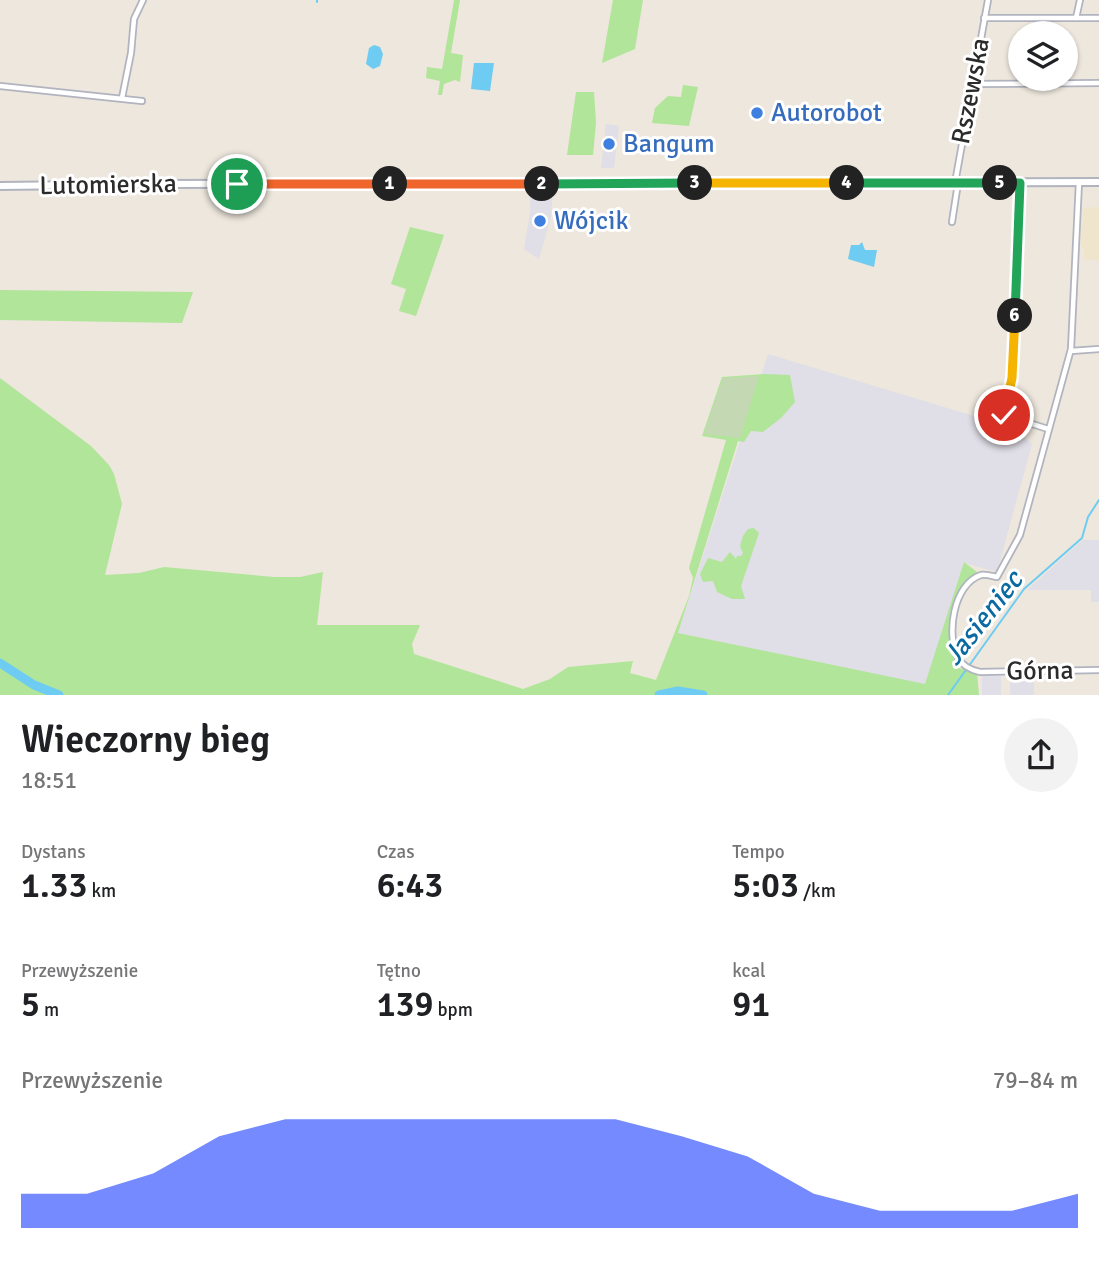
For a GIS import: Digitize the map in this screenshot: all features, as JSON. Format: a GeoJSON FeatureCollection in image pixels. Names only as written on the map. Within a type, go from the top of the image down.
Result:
{"type":"FeatureCollection","features":[{"type":"Feature","properties":{"kind":"main road","name":"Lutomierska"},"geometry":{"type":"LineString","coordinates":[[0,186],[1099,182]]}},
{"type":"Feature","properties":{"kind":"street"},"geometry":{"type":"LineString","coordinates":[[122,98],[131,53],[134,19],[143,0]]}},
{"type":"Feature","properties":{"kind":"street","name":"Rszewska"},"geometry":{"type":"LineString","coordinates":[[952,222],[972,84],[988,0]]}},
{"type":"Feature","properties":{"kind":"street"},"geometry":{"type":"LineString","coordinates":[[1076,18],[1080,0]]}},
{"type":"Feature","properties":{"kind":"street"},"geometry":{"type":"LineString","coordinates":[[984,18],[1099,18]]}},
{"type":"Feature","properties":{"kind":"street"},"geometry":{"type":"LineString","coordinates":[[972,84],[1099,83]]}},
{"type":"Feature","properties":{"kind":"street"},"geometry":{"type":"LineString","coordinates":[[0,86],[142,101]]}},
{"type":"Feature","properties":{"kind":"street"},"geometry":{"type":"LineString","coordinates":[[1020,183],[1012,378],[1004,415],[1048,429],[1071,351],[1079,182]]}},
{"type":"Feature","properties":{"kind":"street"},"geometry":{"type":"LineString","coordinates":[[1071,351],[1099,349]]}},
{"type":"Feature","properties":{"kind":"street","name":"Górna"},"geometry":{"type":"LineString","coordinates":[[1048,429],[1015,548],[997,577],[985,574],[972,580],[959,595],[953,629],[954,646],[958,658],[968,669],[980,672],[1099,670]]}},
{"type":"Feature","properties":{"kind":"shaded area","name":"Bangum"},"geometry":{"type":"Polygon","coordinates":[[[606,124],[619,126],[614,168],[601,168],[606,124]]]}},
{"type":"Feature","properties":{"kind":"shaded area","name":"Wójcik"},"geometry":{"type":"Polygon","coordinates":[[[553,190],[551,216],[539,259],[524,249],[530,213],[530,191],[553,190]]]}},
{"type":"Feature","properties":{"kind":"shaded area"},"geometry":{"type":"Polygon","coordinates":[[[1099,207],[1099,260],[1084,260],[1084,250],[1081,247],[1083,208],[1099,207]]]}},
{"type":"Feature","properties":{"kind":"shaded area"},"geometry":{"type":"Polygon","coordinates":[[[768,354],[1014,428],[1032,444],[997,572],[964,563],[926,685],[678,633],[768,354]]]}},
{"type":"Feature","properties":{"kind":"shaded area"},"geometry":{"type":"Polygon","coordinates":[[[1083,540],[1099,540],[1099,602],[1091,602],[1091,590],[1027,590],[1083,540]]]}},
{"type":"Feature","properties":{"kind":"shaded area"},"geometry":{"type":"Polygon","coordinates":[[[982,675],[1001,676],[1001,695],[982,695],[982,675]]]}},
{"type":"Feature","properties":{"kind":"shaded area"},"geometry":{"type":"Polygon","coordinates":[[[1010,676],[1034,676],[1034,695],[1010,695],[1010,676]]]}},
{"type":"Feature","properties":{"kind":"green space"},"geometry":{"type":"Polygon","coordinates":[[[454,0],[460,0],[451,53],[463,55],[460,82],[455,80],[444,84],[442,95],[438,95],[440,81],[426,78],[427,67],[442,69],[454,0]]]}},
{"type":"Feature","properties":{"kind":"green space"},"geometry":{"type":"Polygon","coordinates":[[[613,0],[643,0],[635,49],[602,63],[613,0]]]}},
{"type":"Feature","properties":{"kind":"green space"},"geometry":{"type":"Polygon","coordinates":[[[683,85],[698,87],[689,126],[652,123],[655,108],[668,96],[681,97],[683,85]]]}},
{"type":"Feature","properties":{"kind":"green space"},"geometry":{"type":"Polygon","coordinates":[[[576,92],[594,92],[596,123],[593,155],[567,155],[576,92]]]}},
{"type":"Feature","properties":{"kind":"green space"},"geometry":{"type":"Polygon","coordinates":[[[410,227],[444,235],[416,316],[399,311],[406,289],[391,284],[410,227]]]}},
{"type":"Feature","properties":{"kind":"green space"},"geometry":{"type":"Polygon","coordinates":[[[0,290],[193,292],[182,323],[0,320],[0,290]]]}},
{"type":"Feature","properties":{"kind":"green space"},"geometry":{"type":"Polygon","coordinates":[[[790,375],[795,402],[763,432],[751,431],[744,442],[738,441],[678,633],[925,684],[964,562],[981,575],[966,588],[954,615],[954,644],[963,665],[956,667],[977,673],[979,695],[0,695],[0,378],[91,446],[114,474],[122,504],[105,575],[139,573],[164,567],[274,577],[300,577],[323,572],[317,625],[420,625],[412,644],[414,654],[523,689],[550,679],[568,667],[633,661],[630,673],[656,680],[689,596],[693,578],[689,568],[726,440],[702,436],[722,377],[790,375]]]}},
{"type":"Feature","properties":{"kind":"green space"},"geometry":{"type":"Polygon","coordinates":[[[759,376],[740,438],[704,434],[723,378],[759,376]]]}},
{"type":"Feature","properties":{"kind":"green space"},"geometry":{"type":"Polygon","coordinates":[[[754,528],[759,533],[741,586],[745,599],[732,599],[717,592],[713,581],[703,582],[700,574],[708,558],[722,562],[730,552],[736,559],[741,556],[743,536],[748,529],[754,528]]]}},
{"type":"Feature","properties":{"kind":"water"},"geometry":{"type":"Polygon","coordinates":[[[374,45],[380,47],[383,54],[380,66],[373,69],[366,64],[369,48],[374,45]]]}},
{"type":"Feature","properties":{"kind":"water"},"geometry":{"type":"Polygon","coordinates":[[[474,63],[494,63],[490,91],[471,89],[474,63]]]}},
{"type":"Feature","properties":{"kind":"water"},"geometry":{"type":"Polygon","coordinates":[[[862,242],[865,250],[877,250],[874,267],[848,259],[851,245],[859,245],[862,242]]]}},
{"type":"Feature","properties":{"kind":"waterway","name":"Jasieniec"},"geometry":{"type":"LineString","coordinates":[[948,695],[1024,589],[1082,538],[1088,517],[1099,500]]}},
{"type":"Feature","properties":{"kind":"waterway"},"geometry":{"type":"LineString","coordinates":[[0,663],[34,685],[59,695]]}},
{"type":"Feature","properties":{"kind":"waterway"},"geometry":{"type":"LineString","coordinates":[[659,695],[678,691],[703,695]]}},
{"type":"Feature","properties":{"kind":"place","name":"Autorobot"},"geometry":{"type":"Point","coordinates":[757,113]}},
{"type":"Feature","properties":{"kind":"place","name":"Bangum"},"geometry":{"type":"Point","coordinates":[609,144]}},
{"type":"Feature","properties":{"kind":"place","name":"Wójcik"},"geometry":{"type":"Point","coordinates":[540,221]}},
{"type":"Feature","properties":{"kind":"route"},"geometry":{"type":"LineString","coordinates":[[237,184],[1020,183],[1012,378],[1004,415]]}}]}
